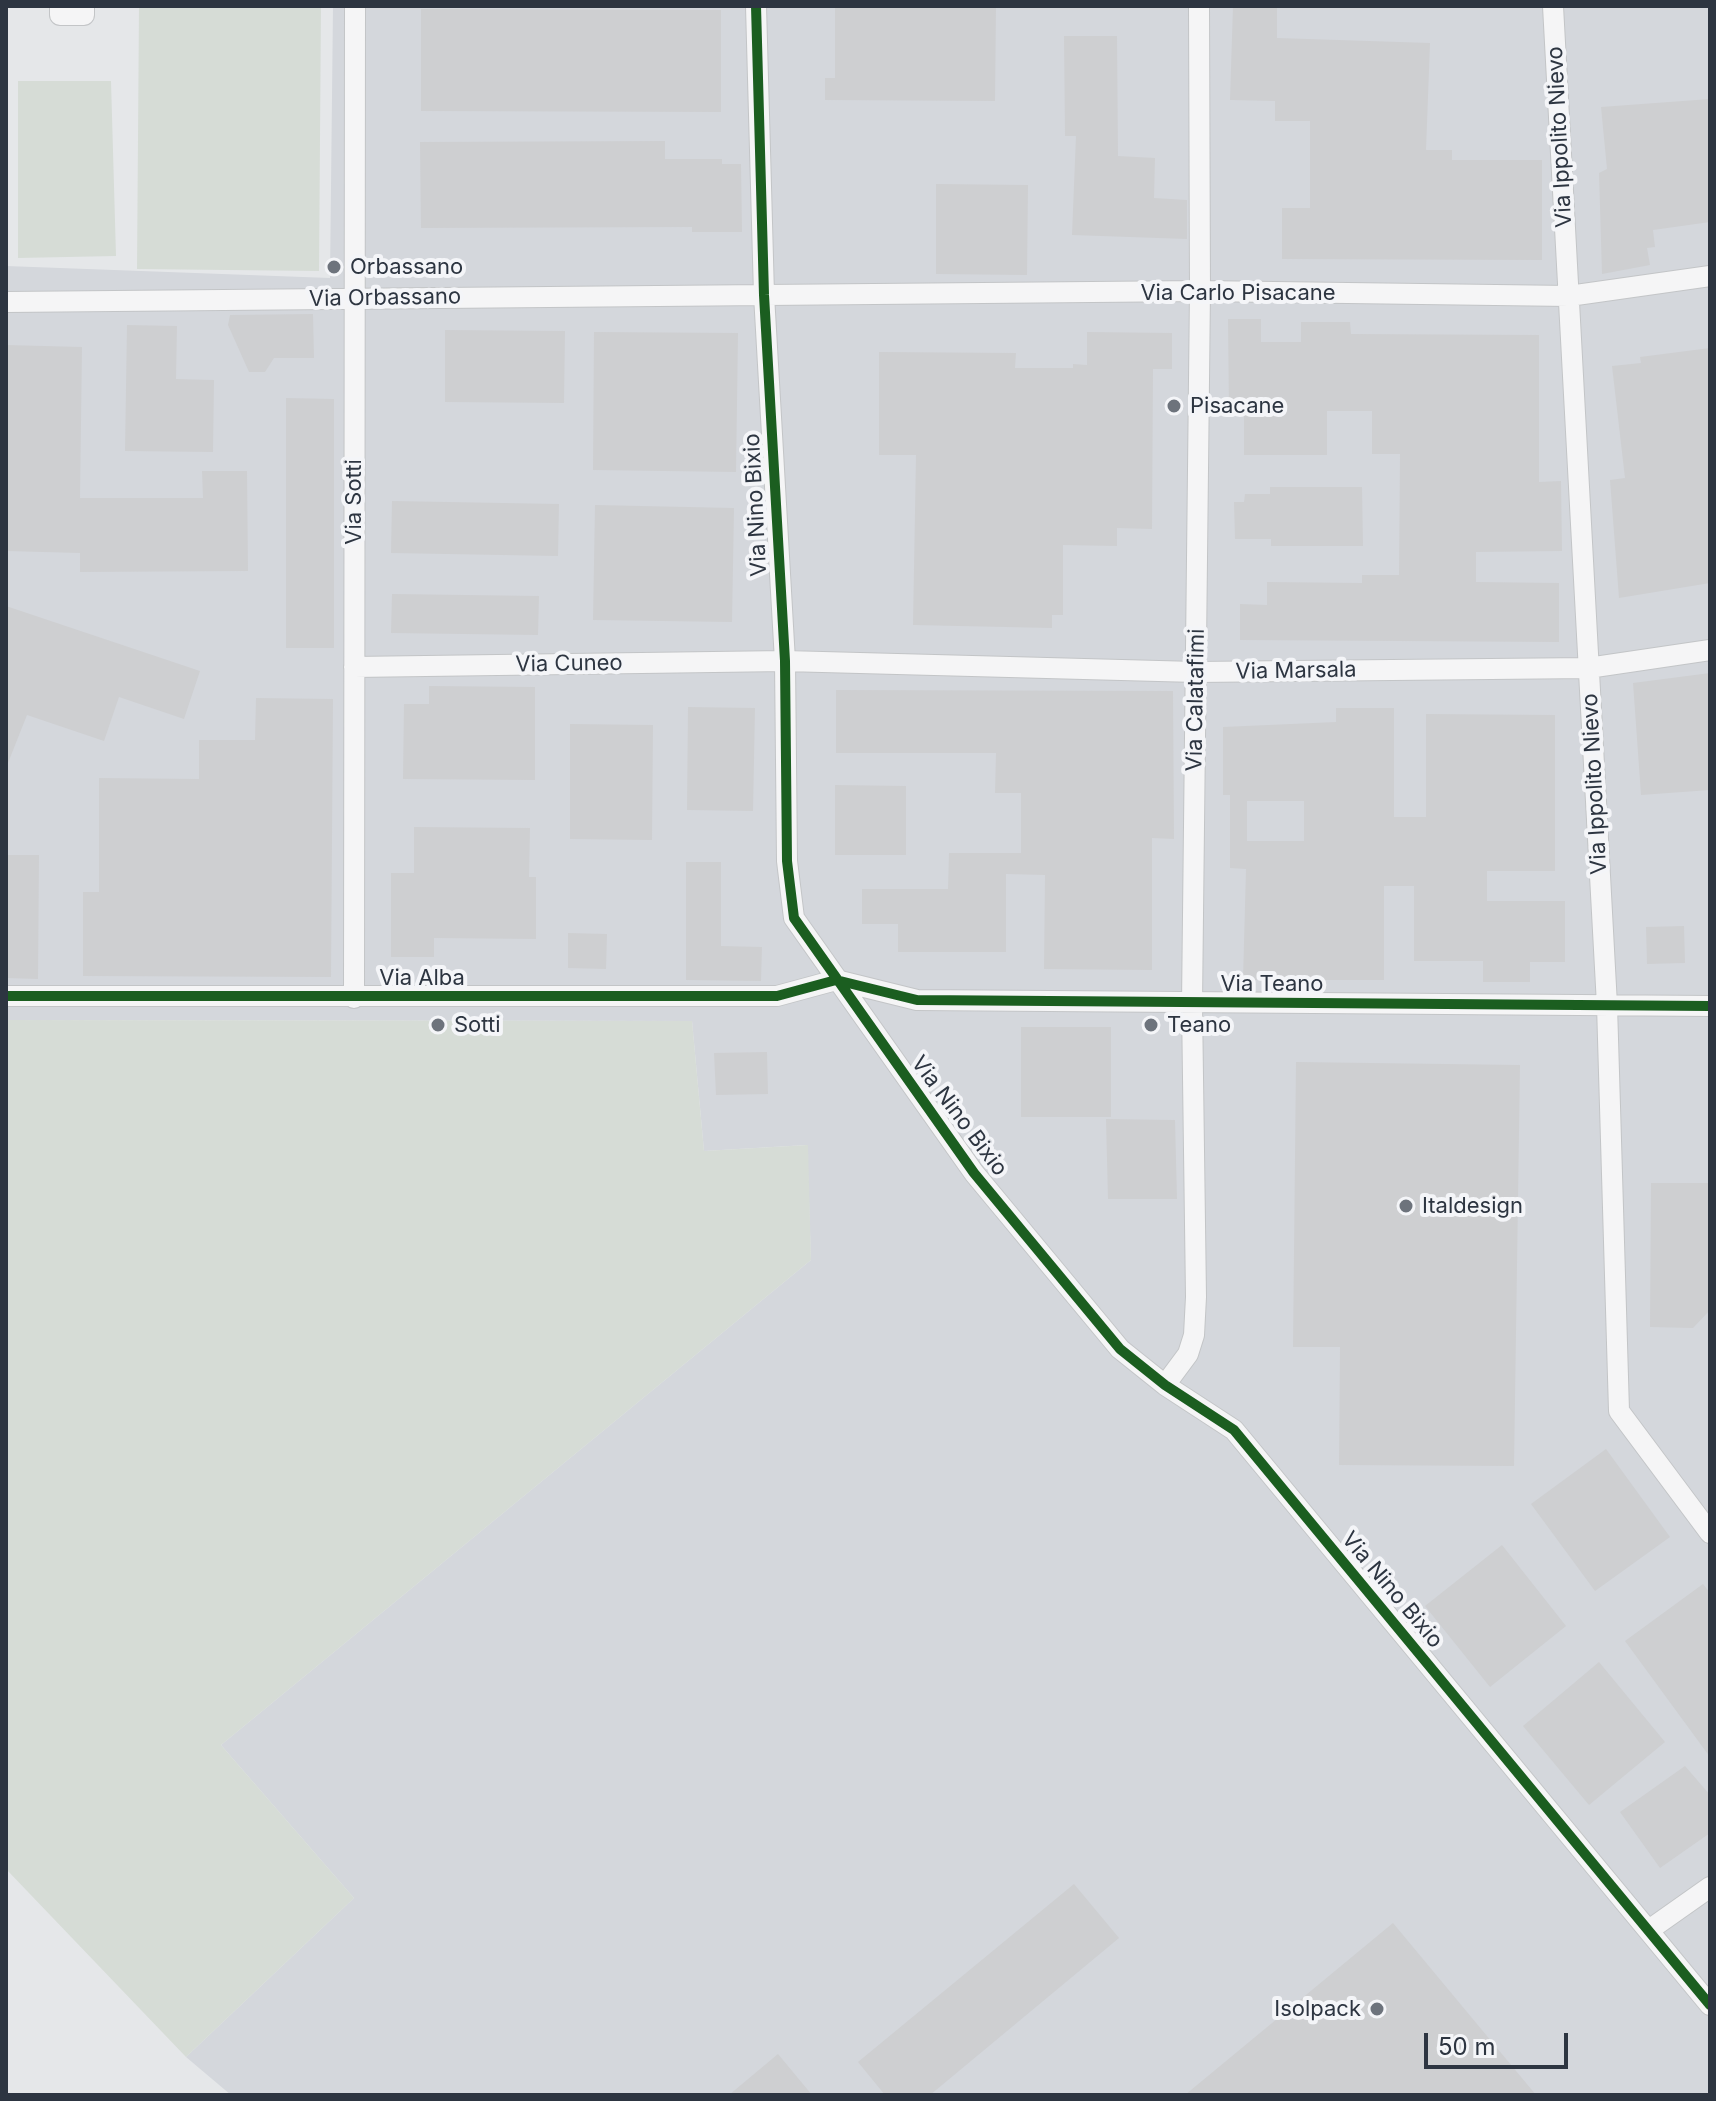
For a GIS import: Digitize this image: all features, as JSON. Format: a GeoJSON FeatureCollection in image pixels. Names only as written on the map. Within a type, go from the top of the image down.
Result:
{"type":"FeatureCollection","features":[{"type":"Feature","properties":{"kind":"street"},"geometry":{"type":"LineString","coordinates":[[60,6],[60,15],[84,15],[84,6]]}},
{"type":"Feature","properties":{"kind":"street","name":"Via Sotti"},"geometry":{"type":"LineString","coordinates":[[354,998],[355,6]]}},
{"type":"Feature","properties":{"kind":"street","name":"Via Nino Bixio"},"geometry":{"type":"LineString","coordinates":[[756,6],[764,295],[785,661],[787,861],[794,918],[974,1173],[1120,1349],[1165,1385],[1234,1430],[1710,2005]]}},
{"type":"Feature","properties":{"kind":"street","name":"Via Calatafimi"},"geometry":{"type":"LineString","coordinates":[[1165,1385],[1188,1354],[1195,1310],[1192,1004],[1200,291],[1199,6]]}},
{"type":"Feature","properties":{"kind":"street","name":"Via Ippolito Nievo"},"geometry":{"type":"LineString","coordinates":[[1553,6],[1607,1005],[1619,1411],[1710,1533]]}},
{"type":"Feature","properties":{"kind":"street","name":"Via Carlo Pisacane"},"geometry":{"type":"LineString","coordinates":[[764,295],[1200,291],[1569,296],[1710,276]]}},
{"type":"Feature","properties":{"kind":"street","name":"Via Orbassano"},"geometry":{"type":"LineString","coordinates":[[6,302],[764,295]]}},
{"type":"Feature","properties":{"kind":"street","name":"Via Marsala"},"geometry":{"type":"LineString","coordinates":[[785,661],[1196,672],[1588,668],[1710,650]]}},
{"type":"Feature","properties":{"kind":"street","name":"Via Cuneo"},"geometry":{"type":"LineString","coordinates":[[354,667],[785,661]]}},
{"type":"Feature","properties":{"kind":"street","name":"Via Alba"},"geometry":{"type":"LineString","coordinates":[[6,996],[777,996],[836,980]]}},
{"type":"Feature","properties":{"kind":"street","name":"Via Teano"},"geometry":{"type":"LineString","coordinates":[[836,980],[917,1000],[1710,1006]]}},
{"type":"Feature","properties":{"kind":"street"},"geometry":{"type":"LineString","coordinates":[[1649,1930],[1710,1887]]}},
{"type":"Feature","properties":{"kind":"shaded area"},"geometry":{"type":"Polygon","coordinates":[[[139,6],[321,6],[319,271],[137,269],[139,6]]]}},
{"type":"Feature","properties":{"kind":"shaded area"},"geometry":{"type":"Polygon","coordinates":[[[333,6],[1710,6],[1710,2095],[231,2095],[186,2057],[354,1898],[221,1745],[811,1260],[807,1145],[704,1151],[692,1021],[6,1020],[6,266],[330,278],[333,6]]]}},
{"type":"Feature","properties":{"kind":"shaded area"},"geometry":{"type":"Polygon","coordinates":[[[18,81],[111,81],[116,256],[18,258],[18,81]]]}},
{"type":"Feature","properties":{"kind":"shaded area"},"geometry":{"type":"Polygon","coordinates":[[[6,1020],[692,1021],[704,1151],[808,1145],[811,1260],[221,1745],[354,1898],[186,2057],[6,1869],[6,1020]]]}},
{"type":"Feature","properties":{"kind":"building"},"geometry":{"type":"Polygon","coordinates":[[[835,6],[996,6],[995,101],[825,100],[825,78],[835,78],[835,6]]]}},
{"type":"Feature","properties":{"kind":"building"},"geometry":{"type":"Polygon","coordinates":[[[1233,6],[1277,6],[1277,38],[1430,43],[1426,150],[1452,150],[1452,160],[1542,160],[1542,260],[1282,259],[1282,208],[1310,208],[1310,121],[1275,121],[1275,101],[1230,100],[1233,6]]]}},
{"type":"Feature","properties":{"kind":"building"},"geometry":{"type":"Polygon","coordinates":[[[421,9],[721,10],[721,112],[421,111],[421,9]]]}},
{"type":"Feature","properties":{"kind":"building"},"geometry":{"type":"Polygon","coordinates":[[[1064,36],[1117,36],[1118,156],[1155,158],[1154,198],[1187,200],[1187,239],[1072,235],[1076,136],[1065,136],[1064,36]]]}},
{"type":"Feature","properties":{"kind":"building"},"geometry":{"type":"Polygon","coordinates":[[[1710,99],[1710,222],[1653,230],[1655,247],[1647,248],[1650,265],[1602,274],[1599,173],[1607,169],[1601,107],[1710,99]]]}},
{"type":"Feature","properties":{"kind":"building"},"geometry":{"type":"Polygon","coordinates":[[[665,141],[665,159],[722,159],[722,164],[741,164],[742,232],[692,232],[692,227],[421,228],[420,142],[665,141]]]}},
{"type":"Feature","properties":{"kind":"building"},"geometry":{"type":"Polygon","coordinates":[[[936,184],[1028,185],[1027,275],[936,274],[936,184]]]}},
{"type":"Feature","properties":{"kind":"building"},"geometry":{"type":"Polygon","coordinates":[[[313,314],[314,358],[274,358],[265,372],[249,372],[228,325],[230,315],[313,314]]]}},
{"type":"Feature","properties":{"kind":"building"},"geometry":{"type":"Polygon","coordinates":[[[1228,319],[1261,319],[1261,342],[1301,342],[1301,322],[1350,322],[1351,334],[1539,335],[1539,482],[1561,481],[1562,551],[1476,552],[1476,582],[1559,583],[1559,642],[1240,640],[1240,604],[1267,605],[1267,582],[1362,583],[1362,575],[1399,575],[1400,454],[1372,454],[1372,411],[1327,411],[1327,455],[1244,455],[1244,412],[1229,412],[1228,319]]]}},
{"type":"Feature","properties":{"kind":"building"},"geometry":{"type":"Polygon","coordinates":[[[127,325],[177,326],[176,379],[214,380],[213,452],[125,451],[127,325]]]}},
{"type":"Feature","properties":{"kind":"building"},"geometry":{"type":"Polygon","coordinates":[[[445,330],[565,331],[564,403],[445,402],[445,330]]]}},
{"type":"Feature","properties":{"kind":"building"},"geometry":{"type":"Polygon","coordinates":[[[594,332],[738,333],[736,472],[593,470],[594,332]]]}},
{"type":"Feature","properties":{"kind":"building"},"geometry":{"type":"Polygon","coordinates":[[[1087,332],[1172,333],[1172,369],[1153,369],[1152,529],[1117,528],[1117,546],[1063,545],[1063,615],[1052,615],[1052,628],[913,625],[916,455],[879,455],[879,352],[1016,353],[1015,368],[1073,368],[1073,364],[1087,365],[1087,332]]]}},
{"type":"Feature","properties":{"kind":"building"},"geometry":{"type":"Polygon","coordinates":[[[6,345],[82,347],[80,498],[203,498],[202,471],[247,471],[248,571],[80,572],[80,553],[6,551],[6,345]]]}},
{"type":"Feature","properties":{"kind":"building"},"geometry":{"type":"Polygon","coordinates":[[[1710,348],[1710,583],[1619,598],[1610,480],[1625,478],[1612,366],[1641,363],[1640,357],[1710,348]]]}},
{"type":"Feature","properties":{"kind":"building"},"geometry":{"type":"Polygon","coordinates":[[[286,398],[334,399],[334,648],[286,648],[286,398]]]}},
{"type":"Feature","properties":{"kind":"building"},"geometry":{"type":"Polygon","coordinates":[[[1270,487],[1362,487],[1363,546],[1271,546],[1271,539],[1235,539],[1234,502],[1244,502],[1245,494],[1270,494],[1270,487]]]}},
{"type":"Feature","properties":{"kind":"building"},"geometry":{"type":"Polygon","coordinates":[[[392,501],[559,504],[558,556],[391,553],[392,501]]]}},
{"type":"Feature","properties":{"kind":"building"},"geometry":{"type":"Polygon","coordinates":[[[595,505],[734,508],[732,622],[593,620],[595,505]]]}},
{"type":"Feature","properties":{"kind":"building"},"geometry":{"type":"Polygon","coordinates":[[[392,594],[539,596],[538,635],[391,633],[392,594]]]}},
{"type":"Feature","properties":{"kind":"building"},"geometry":{"type":"Polygon","coordinates":[[[6,606],[200,671],[184,719],[119,697],[104,741],[27,715],[6,768],[6,606]]]}},
{"type":"Feature","properties":{"kind":"building"},"geometry":{"type":"Polygon","coordinates":[[[1710,673],[1710,790],[1641,795],[1633,683],[1710,673]]]}},
{"type":"Feature","properties":{"kind":"building"},"geometry":{"type":"Polygon","coordinates":[[[429,686],[535,687],[535,780],[403,779],[404,704],[429,704],[429,686]]]}},
{"type":"Feature","properties":{"kind":"building"},"geometry":{"type":"Polygon","coordinates":[[[836,690],[1173,691],[1174,839],[1152,838],[1152,970],[1044,969],[1045,875],[1006,874],[1006,952],[898,952],[898,924],[862,924],[862,889],[948,889],[949,853],[1021,853],[1021,793],[995,793],[996,753],[836,753],[836,690]]]}},
{"type":"Feature","properties":{"kind":"building"},"geometry":{"type":"Polygon","coordinates":[[[256,698],[333,699],[331,977],[83,976],[83,892],[99,892],[99,778],[199,779],[199,740],[255,740],[256,698]]]}},
{"type":"Feature","properties":{"kind":"building"},"geometry":{"type":"Polygon","coordinates":[[[688,707],[755,708],[753,811],[687,810],[688,707]]]}},
{"type":"Feature","properties":{"kind":"building"},"geometry":{"type":"Polygon","coordinates":[[[1336,708],[1394,708],[1394,817],[1426,817],[1426,714],[1555,715],[1555,871],[1487,871],[1487,901],[1565,901],[1565,962],[1530,962],[1530,982],[1483,982],[1483,961],[1414,961],[1414,886],[1384,886],[1384,980],[1243,980],[1246,869],[1230,868],[1230,795],[1223,795],[1223,727],[1336,722],[1336,708]],[[1247,801],[1247,841],[1304,841],[1304,801],[1247,801]]]}},
{"type":"Feature","properties":{"kind":"building"},"geometry":{"type":"Polygon","coordinates":[[[570,724],[653,725],[652,840],[570,839],[570,724]]]}},
{"type":"Feature","properties":{"kind":"building"},"geometry":{"type":"Polygon","coordinates":[[[835,785],[906,786],[906,855],[835,855],[835,785]]]}},
{"type":"Feature","properties":{"kind":"building"},"geometry":{"type":"Polygon","coordinates":[[[414,827],[530,828],[529,877],[536,877],[536,939],[434,938],[434,957],[391,957],[391,873],[414,873],[414,827]]]}},
{"type":"Feature","properties":{"kind":"building"},"geometry":{"type":"Polygon","coordinates":[[[6,855],[39,855],[38,979],[6,978],[6,855]]]}},
{"type":"Feature","properties":{"kind":"building"},"geometry":{"type":"Polygon","coordinates":[[[686,862],[721,862],[721,946],[762,947],[761,981],[686,980],[686,862]]]}},
{"type":"Feature","properties":{"kind":"building"},"geometry":{"type":"Polygon","coordinates":[[[1684,926],[1685,963],[1647,964],[1646,927],[1684,926]]]}},
{"type":"Feature","properties":{"kind":"building"},"geometry":{"type":"Polygon","coordinates":[[[568,933],[607,934],[606,969],[568,968],[568,933]]]}},
{"type":"Feature","properties":{"kind":"building"},"geometry":{"type":"Polygon","coordinates":[[[1021,1027],[1111,1027],[1111,1117],[1021,1117],[1021,1027]]]}},
{"type":"Feature","properties":{"kind":"building"},"geometry":{"type":"Polygon","coordinates":[[[767,1052],[768,1094],[716,1095],[714,1053],[767,1052]]]}},
{"type":"Feature","properties":{"kind":"building","name":"Italdesign"},"geometry":{"type":"Polygon","coordinates":[[[1296,1062],[1520,1065],[1514,1466],[1339,1465],[1340,1347],[1293,1347],[1296,1062]]]}},
{"type":"Feature","properties":{"kind":"building"},"geometry":{"type":"Polygon","coordinates":[[[1106,1119],[1175,1120],[1177,1199],[1108,1199],[1106,1119]]]}},
{"type":"Feature","properties":{"kind":"building"},"geometry":{"type":"Polygon","coordinates":[[[1651,1183],[1710,1183],[1710,1310],[1693,1328],[1650,1327],[1651,1183]]]}},
{"type":"Feature","properties":{"kind":"building"},"geometry":{"type":"Polygon","coordinates":[[[1606,1449],[1670,1537],[1595,1591],[1531,1504],[1606,1449]]]}},
{"type":"Feature","properties":{"kind":"building"},"geometry":{"type":"Polygon","coordinates":[[[1502,1545],[1566,1626],[1490,1687],[1425,1606],[1502,1545]]]}},
{"type":"Feature","properties":{"kind":"building"},"geometry":{"type":"Polygon","coordinates":[[[1703,1584],[1710,1593],[1710,1757],[1625,1641],[1703,1584]]]}},
{"type":"Feature","properties":{"kind":"building"},"geometry":{"type":"Polygon","coordinates":[[[1599,1662],[1665,1742],[1589,1805],[1523,1726],[1599,1662]]]}},
{"type":"Feature","properties":{"kind":"building"},"geometry":{"type":"Polygon","coordinates":[[[1685,1766],[1710,1795],[1710,1833],[1660,1868],[1620,1812],[1685,1766]]]}},
{"type":"Feature","properties":{"kind":"building"},"geometry":{"type":"Polygon","coordinates":[[[1074,1884],[1119,1938],[930,2095],[885,2095],[858,2062],[1074,1884]]]}},
{"type":"Feature","properties":{"kind":"building","name":"Isolpack"},"geometry":{"type":"Polygon","coordinates":[[[1393,1923],[1536,2095],[1185,2095],[1393,1923]]]}},
{"type":"Feature","properties":{"kind":"building"},"geometry":{"type":"Polygon","coordinates":[[[778,2054],[812,2095],[729,2095],[778,2054]]]}},
{"type":"Feature","properties":{"kind":"cycle path"},"geometry":{"type":"LineString","coordinates":[[756,6],[764,295],[785,661],[787,861],[794,918],[974,1173],[1120,1349],[1165,1385],[1234,1430],[1710,2005]]}},
{"type":"Feature","properties":{"kind":"cycle path"},"geometry":{"type":"LineString","coordinates":[[6,996],[777,996],[836,980],[917,1000],[1710,1006]]}},
{"type":"Feature","properties":{"kind":"place","name":"Orbassano"},"geometry":{"type":"Point","coordinates":[334,267]}},
{"type":"Feature","properties":{"kind":"place","name":"Pisacane"},"geometry":{"type":"Point","coordinates":[1174,406]}},
{"type":"Feature","properties":{"kind":"place","name":"Sotti"},"geometry":{"type":"Point","coordinates":[438,1025]}},
{"type":"Feature","properties":{"kind":"place","name":"Teano"},"geometry":{"type":"Point","coordinates":[1151,1025]}},
{"type":"Feature","properties":{"kind":"place","name":"Italdesign"},"geometry":{"type":"Point","coordinates":[1406,1206]}},
{"type":"Feature","properties":{"kind":"place","name":"Isolpack"},"geometry":{"type":"Point","coordinates":[1377,2009]}}]}
